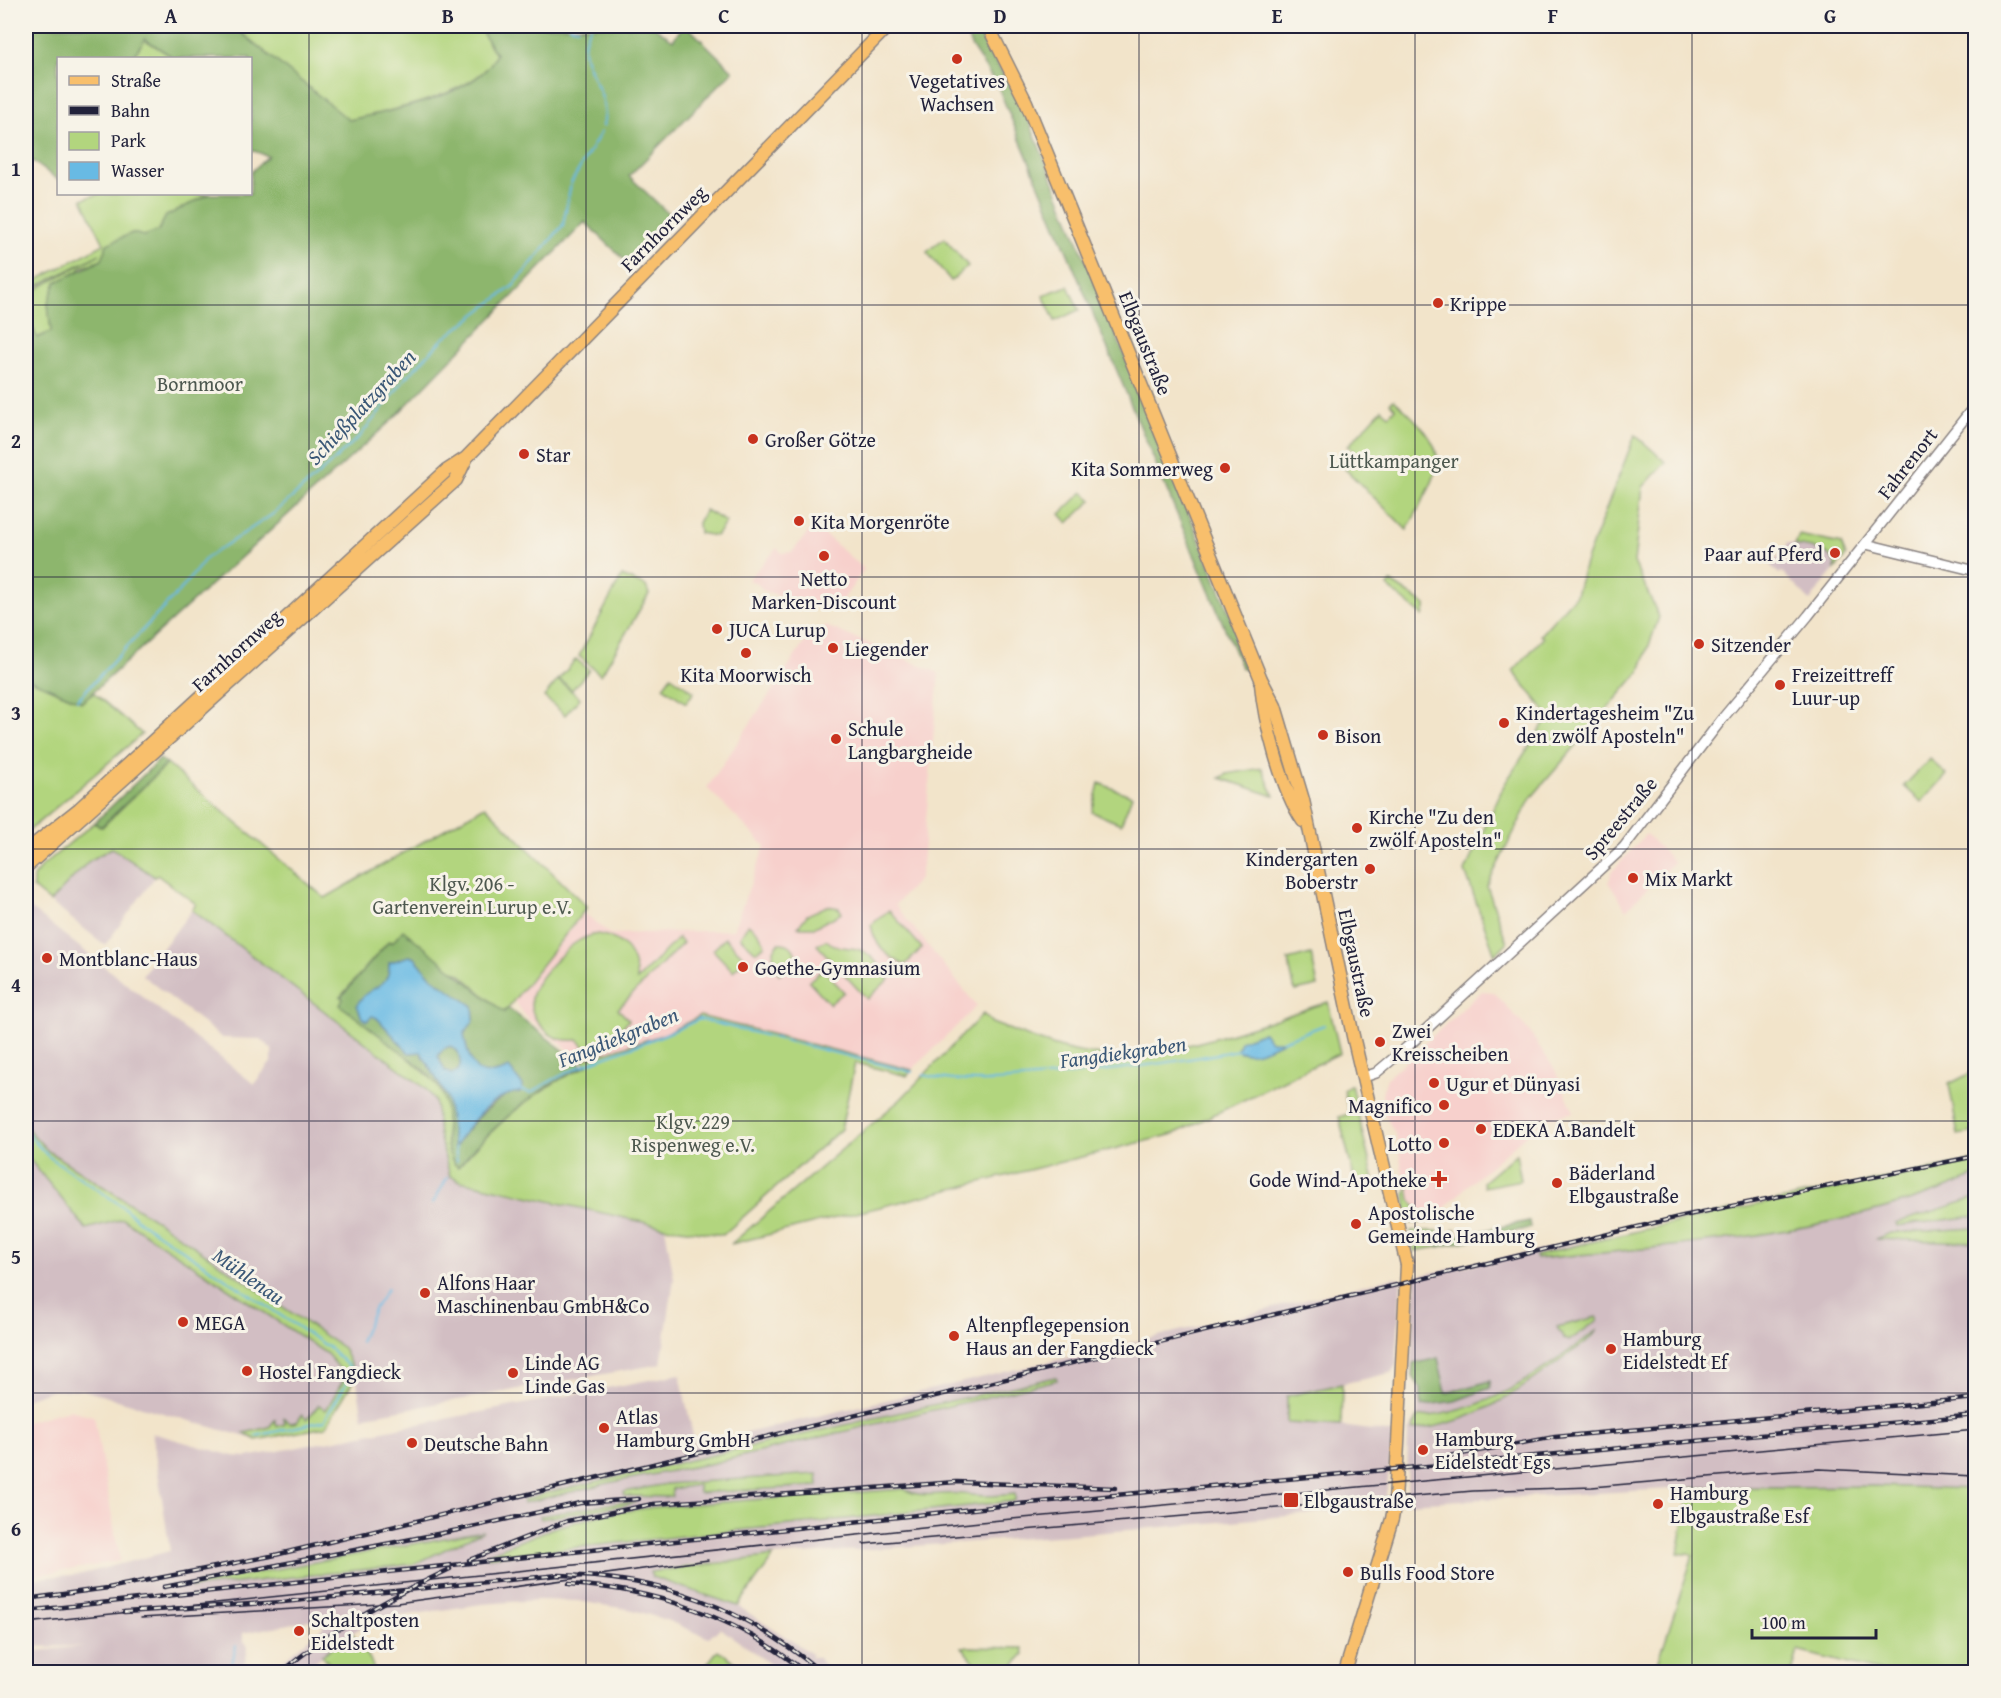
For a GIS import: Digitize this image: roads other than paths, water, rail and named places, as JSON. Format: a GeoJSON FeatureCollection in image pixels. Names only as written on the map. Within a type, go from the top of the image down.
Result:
{"type":"FeatureCollection","features":[{"type":"Feature","properties":{"kind":"main road","name":"Farnhornweg"},"geometry":{"type":"LineString","coordinates":[[26,851],[79,809],[446,471],[466,458],[888,26]]}},
{"type":"Feature","properties":{"kind":"main road","name":"Elbgaustraße"},"geometry":{"type":"LineString","coordinates":[[988,26],[1026,102],[1261,679],[1263,710],[1290,796],[1306,825],[1400,1228],[1408,1275],[1392,1519],[1345,1672]]}},
{"type":"Feature","properties":{"kind":"main road","name":"Farnhornweg"},"geometry":{"type":"LineString","coordinates":[[26,867],[456,480],[466,458]]}},
{"type":"Feature","properties":{"kind":"street","name":"Fahrenort"},"geometry":{"type":"LineString","coordinates":[[1866,544],[1976,404]]}},
{"type":"Feature","properties":{"kind":"street"},"geometry":{"type":"LineString","coordinates":[[1866,544],[1976,571]]}},
{"type":"Feature","properties":{"kind":"street","name":"Spreestraße"},"geometry":{"type":"LineString","coordinates":[[1364,1077],[1376,1073],[1407,1047],[1624,847],[1722,719],[1866,544]]}},
{"type":"Feature","properties":{"kind":"water"},"geometry":{"type":"Polygon","coordinates":[[[409,956],[415,958],[432,978],[473,1006],[474,1020],[464,1034],[472,1062],[476,1068],[489,1074],[509,1068],[523,1086],[520,1092],[499,1099],[481,1112],[454,1148],[447,1097],[421,1052],[409,1053],[377,1018],[372,1016],[367,1021],[362,1018],[357,1005],[361,998],[386,978],[389,963],[409,956]],[[450,1046],[443,1049],[438,1056],[445,1071],[452,1074],[458,1071],[460,1064],[460,1057],[450,1046]]]}},
{"type":"Feature","properties":{"kind":"water"},"geometry":{"type":"Polygon","coordinates":[[[1264,1032],[1270,1041],[1284,1041],[1255,1053],[1237,1050],[1240,1041],[1264,1032]]]}},
{"type":"Feature","properties":{"kind":"waterway"},"geometry":{"type":"LineString","coordinates":[[569,26],[578,28]]}},
{"type":"Feature","properties":{"kind":"waterway","name":"Schießplatzgraben"},"geometry":{"type":"LineString","coordinates":[[591,26],[585,39],[584,52],[602,99],[605,112],[603,126]]}},
{"type":"Feature","properties":{"kind":"waterway","name":"Schießplatzgraben"},"geometry":{"type":"LineString","coordinates":[[77,700],[184,586],[206,558],[273,514],[318,475],[361,435],[405,379],[443,339],[513,286],[563,225],[571,183],[601,132]]}},
{"type":"Feature","properties":{"kind":"waterway","name":"Fangdiekgraben"},"geometry":{"type":"LineString","coordinates":[[518,1089],[531,1093],[572,1070],[657,1038],[699,1019],[912,1072]]}},
{"type":"Feature","properties":{"kind":"waterway","name":"Fangdiekgraben"},"geometry":{"type":"LineString","coordinates":[[1282,1041],[1324,1025]]}},
{"type":"Feature","properties":{"kind":"waterway","name":"Fangdiekgraben"},"geometry":{"type":"LineString","coordinates":[[923,1075],[958,1080],[1012,1080],[1152,1065],[1238,1050]]}},
{"type":"Feature","properties":{"kind":"waterway","name":"Mühlenau"},"geometry":{"type":"LineString","coordinates":[[26,1132],[48,1156],[122,1206],[139,1221],[331,1349],[350,1368],[350,1377],[324,1421],[255,1436]]}},
{"type":"Feature","properties":{"kind":"waterway","name":"Fangdiekgraben"},"geometry":{"type":"LineString","coordinates":[[455,1147],[457,1161]]}},
{"type":"Feature","properties":{"kind":"waterway","name":"Fangdiekgraben"},"geometry":{"type":"LineString","coordinates":[[433,1203],[447,1178]]}},
{"type":"Feature","properties":{"kind":"waterway","name":"Fangdiekgraben"},"geometry":{"type":"LineString","coordinates":[[360,1342],[374,1309],[388,1288]]}},
{"type":"Feature","properties":{"kind":"waterway","name":"Mühlenau"},"geometry":{"type":"LineString","coordinates":[[230,1672],[236,1646]]}},
{"type":"Feature","properties":{"kind":"tram line"},"geometry":{"type":"LineString","coordinates":[[26,1623],[980,1522],[1976,1430]]}},
{"type":"Feature","properties":{"kind":"tram line"},"geometry":{"type":"LineString","coordinates":[[863,1544],[1473,1491],[1592,1487],[1819,1469],[1976,1476]]}},
{"type":"Feature","properties":{"kind":"tram line"},"geometry":{"type":"LineString","coordinates":[[141,1618],[397,1603],[708,1560]]}},
{"type":"Feature","properties":{"kind":"railway"},"geometry":{"type":"LineString","coordinates":[[26,1599],[108,1588],[271,1556],[1683,1216],[1976,1156]]}},
{"type":"Feature","properties":{"kind":"railway"},"geometry":{"type":"LineString","coordinates":[[1450,1456],[1555,1437],[1976,1398]]}},
{"type":"Feature","properties":{"kind":"railway"},"geometry":{"type":"LineString","coordinates":[[26,1611],[1019,1504],[1976,1415]]}},
{"type":"Feature","properties":{"kind":"railway"},"geometry":{"type":"LineString","coordinates":[[469,1560],[567,1521],[653,1504],[957,1482],[1115,1488]]}},
{"type":"Feature","properties":{"kind":"railway"},"geometry":{"type":"LineString","coordinates":[[164,1587],[458,1530],[580,1503],[639,1499]]}},
{"type":"Feature","properties":{"kind":"railway"},"geometry":{"type":"LineString","coordinates":[[282,1672],[321,1641],[362,1615],[450,1569]]}},
{"type":"Feature","properties":{"kind":"railway"},"geometry":{"type":"LineString","coordinates":[[124,1612],[283,1602],[559,1575],[597,1577],[667,1589],[731,1613],[761,1629],[821,1672]]}},
{"type":"Feature","properties":{"kind":"railway"},"geometry":{"type":"LineString","coordinates":[[569,1584],[632,1592],[694,1609],[752,1636],[805,1672]]}},
{"type":"Feature","properties":{"kind":"place","name":"Vegetatives Wachsen"},"geometry":{"type":"Point","coordinates":[957,59]}},
{"type":"Feature","properties":{"kind":"place","name":"Krippe"},"geometry":{"type":"Point","coordinates":[1438,303]}},
{"type":"Feature","properties":{"kind":"place","name":"Großer Götze"},"geometry":{"type":"Point","coordinates":[753,439]}},
{"type":"Feature","properties":{"kind":"place","name":"Star"},"geometry":{"type":"Point","coordinates":[524,454]}},
{"type":"Feature","properties":{"kind":"place","name":"Kita Sommerweg"},"geometry":{"type":"Point","coordinates":[1225,468]}},
{"type":"Feature","properties":{"kind":"place","name":"Kita Morgenröte"},"geometry":{"type":"Point","coordinates":[799,521]}},
{"type":"Feature","properties":{"kind":"place","name":"Paar auf Pferd"},"geometry":{"type":"Point","coordinates":[1835,553]}},
{"type":"Feature","properties":{"kind":"place","name":"Netto Marken-Discount"},"geometry":{"type":"Point","coordinates":[824,556]}},
{"type":"Feature","properties":{"kind":"place","name":"JUCA Lurup"},"geometry":{"type":"Point","coordinates":[717,629]}},
{"type":"Feature","properties":{"kind":"place","name":"Sitzender"},"geometry":{"type":"Point","coordinates":[1699,644]}},
{"type":"Feature","properties":{"kind":"place","name":"Liegender"},"geometry":{"type":"Point","coordinates":[833,648]}},
{"type":"Feature","properties":{"kind":"place","name":"Kita Moorwisch"},"geometry":{"type":"Point","coordinates":[746,653]}},
{"type":"Feature","properties":{"kind":"place","name":"Freizeittreff Luur-up"},"geometry":{"type":"Point","coordinates":[1780,685]}},
{"type":"Feature","properties":{"kind":"place","name":"Kindertagesheim \"Zu den zwölf Aposteln\""},"geometry":{"type":"Point","coordinates":[1504,723]}},
{"type":"Feature","properties":{"kind":"place","name":"Bison"},"geometry":{"type":"Point","coordinates":[1323,735]}},
{"type":"Feature","properties":{"kind":"place","name":"Schule Langbargheide"},"geometry":{"type":"Point","coordinates":[836,739]}},
{"type":"Feature","properties":{"kind":"place","name":"Kirche \"Zu den zwölf Aposteln\""},"geometry":{"type":"Point","coordinates":[1357,828]}},
{"type":"Feature","properties":{"kind":"place","name":"Kindergarten Boberstr"},"geometry":{"type":"Point","coordinates":[1370,869]}},
{"type":"Feature","properties":{"kind":"place","name":"Mix Markt"},"geometry":{"type":"Point","coordinates":[1633,878]}},
{"type":"Feature","properties":{"kind":"place","name":"Montblanc-Haus"},"geometry":{"type":"Point","coordinates":[47,958]}},
{"type":"Feature","properties":{"kind":"place","name":"Goethe-Gymnasium"},"geometry":{"type":"Point","coordinates":[743,967]}},
{"type":"Feature","properties":{"kind":"place","name":"Zwei Kreisscheiben"},"geometry":{"type":"Point","coordinates":[1380,1042]}},
{"type":"Feature","properties":{"kind":"place","name":"Ugur et Dünyasi"},"geometry":{"type":"Point","coordinates":[1434,1083]}},
{"type":"Feature","properties":{"kind":"place","name":"Magnifico"},"geometry":{"type":"Point","coordinates":[1444,1105]}},
{"type":"Feature","properties":{"kind":"place","name":"EDEKA A.Bandelt"},"geometry":{"type":"Point","coordinates":[1481,1129]}},
{"type":"Feature","properties":{"kind":"place","name":"Lotto"},"geometry":{"type":"Point","coordinates":[1444,1143]}},
{"type":"Feature","properties":{"kind":"place","name":"Gode Wind-Apotheke"},"geometry":{"type":"Point","coordinates":[1439,1179]}},
{"type":"Feature","properties":{"kind":"place","name":"Bäderland Elbgaustraße"},"geometry":{"type":"Point","coordinates":[1557,1183]}},
{"type":"Feature","properties":{"kind":"place","name":"Apostolische Gemeinde Hamburg"},"geometry":{"type":"Point","coordinates":[1356,1224]}},
{"type":"Feature","properties":{"kind":"place","name":"Alfons Haar Maschinenbau GmbH&Co"},"geometry":{"type":"Point","coordinates":[425,1293]}},
{"type":"Feature","properties":{"kind":"place","name":"MEGA"},"geometry":{"type":"Point","coordinates":[183,1322]}},
{"type":"Feature","properties":{"kind":"place","name":"Altenpflegepension Haus an der Fangdieck"},"geometry":{"type":"Point","coordinates":[954,1336]}},
{"type":"Feature","properties":{"kind":"place","name":"Hamburg Eidelstedt Ef"},"geometry":{"type":"Point","coordinates":[1611,1349]}},
{"type":"Feature","properties":{"kind":"place","name":"Hostel Fangdieck"},"geometry":{"type":"Point","coordinates":[247,1371]}},
{"type":"Feature","properties":{"kind":"place","name":"Linde AG Linde Gas"},"geometry":{"type":"Point","coordinates":[513,1373]}},
{"type":"Feature","properties":{"kind":"place","name":"Atlas Hamburg GmbH"},"geometry":{"type":"Point","coordinates":[604,1428]}},
{"type":"Feature","properties":{"kind":"place","name":"Deutsche Bahn"},"geometry":{"type":"Point","coordinates":[412,1443]}},
{"type":"Feature","properties":{"kind":"place","name":"Hamburg Eidelstedt Egs"},"geometry":{"type":"Point","coordinates":[1423,1450]}},
{"type":"Feature","properties":{"kind":"place","name":"Elbgaustraße"},"geometry":{"type":"Point","coordinates":[1291,1500]}},
{"type":"Feature","properties":{"kind":"place","name":"Hamburg Elbgaustraße Esf"},"geometry":{"type":"Point","coordinates":[1658,1504]}},
{"type":"Feature","properties":{"kind":"place","name":"Bulls Food Store"},"geometry":{"type":"Point","coordinates":[1348,1572]}},
{"type":"Feature","properties":{"kind":"place","name":"Schaltposten Eidelstedt"},"geometry":{"type":"Point","coordinates":[299,1631]}},
{"type":"Feature","properties":{"kind":"park label","name":"Bornmoor"},"geometry":{"type":"Point","coordinates":[200,383]}},
{"type":"Feature","properties":{"kind":"park label","name":"Lüttkampanger"},"geometry":{"type":"Point","coordinates":[1394,460]}},
{"type":"Feature","properties":{"kind":"park label","name":"Klgv. 206 - Gartenverein Lurup e.V."},"geometry":{"type":"Point","coordinates":[472,894]}},
{"type":"Feature","properties":{"kind":"park label","name":"Klgv. 229 Rispenweg e.V."},"geometry":{"type":"Point","coordinates":[693,1132]}}]}
